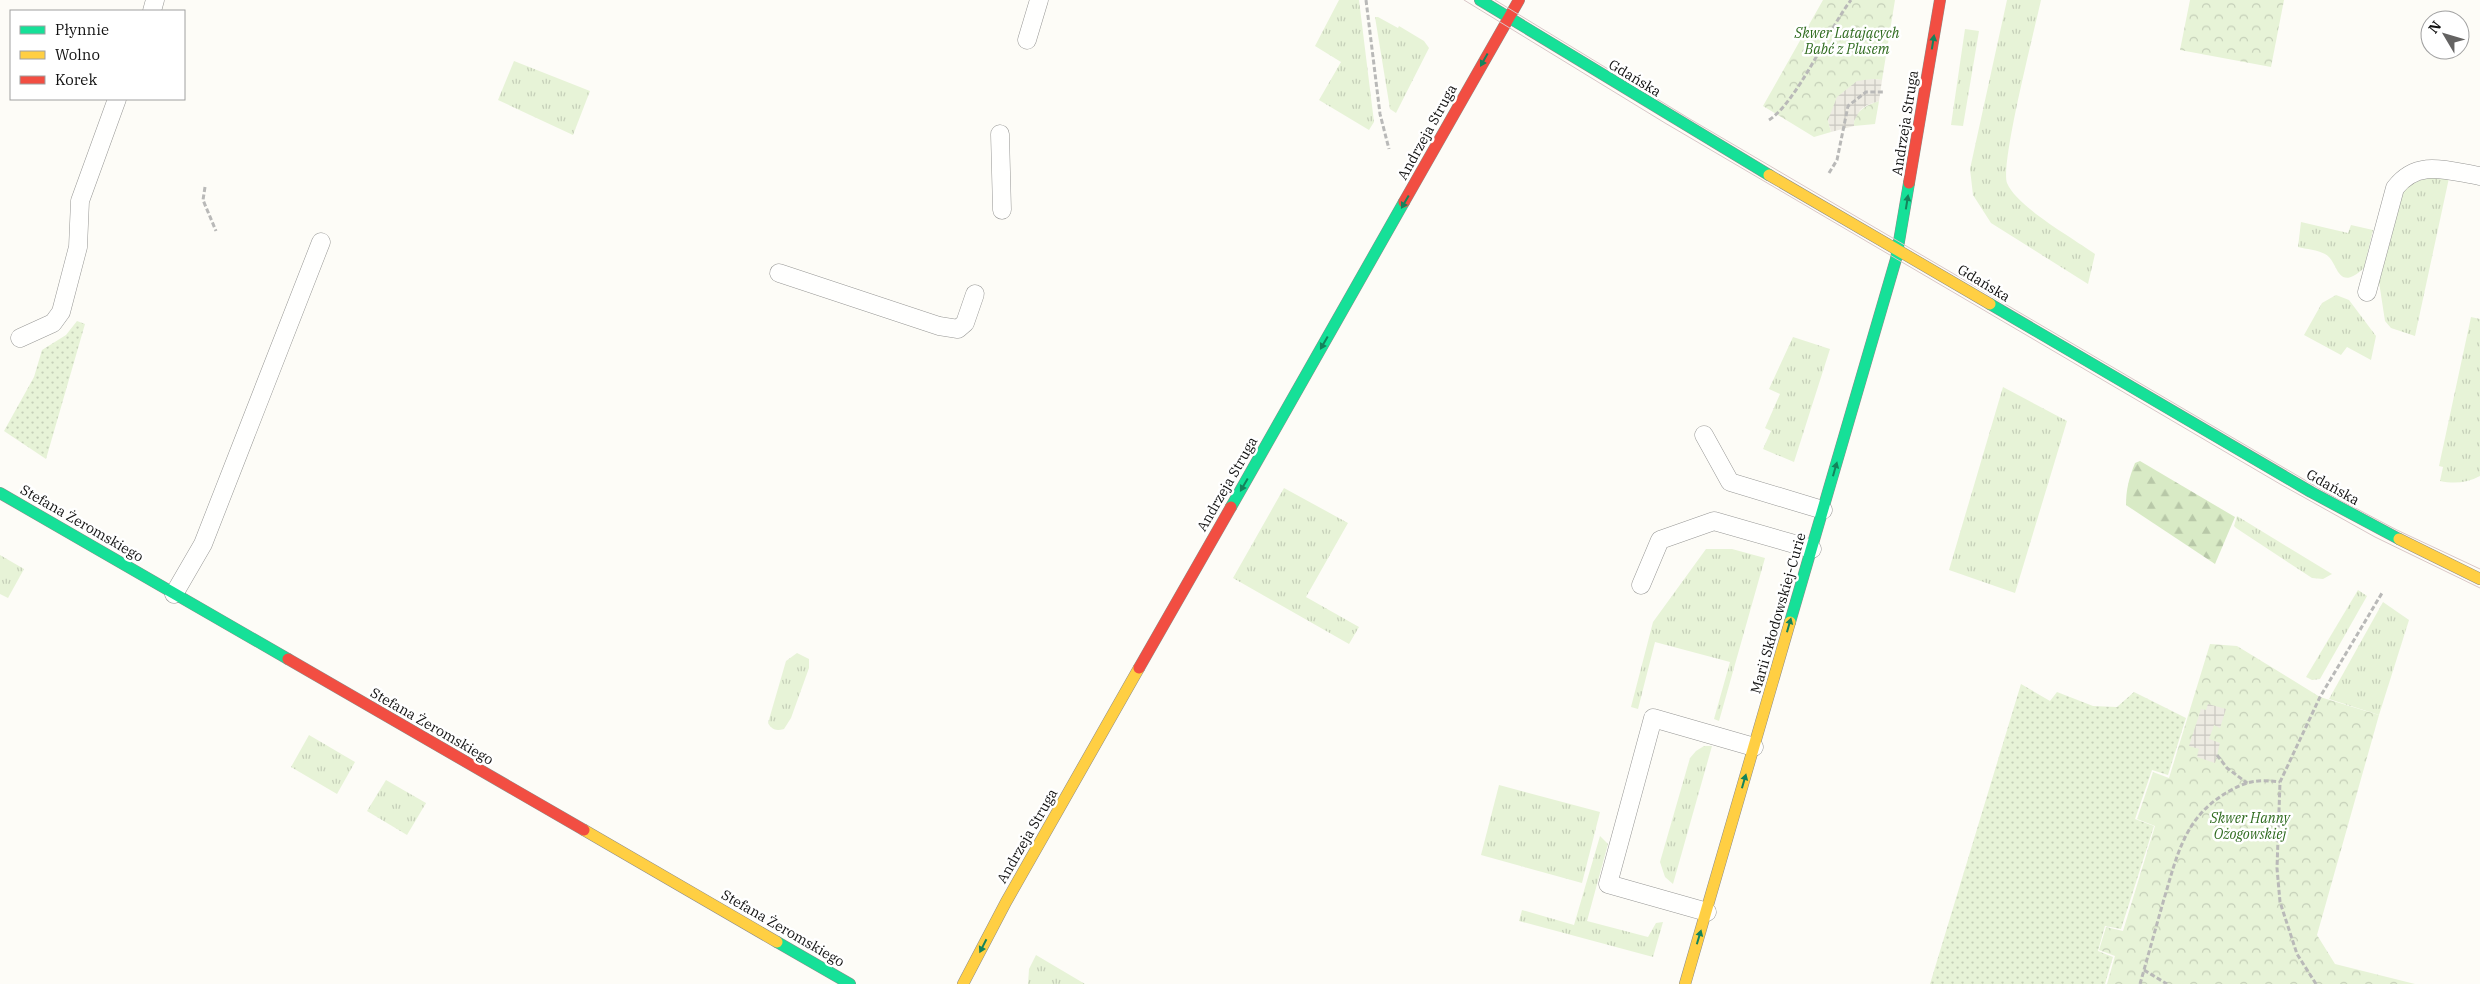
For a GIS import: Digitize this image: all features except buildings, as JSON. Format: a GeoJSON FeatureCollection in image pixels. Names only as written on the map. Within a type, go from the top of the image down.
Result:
{"type":"FeatureCollection","features":[{"type":"Feature","properties":{"kind":"street","name":"Gdańska"},"geometry":{"type":"LineString","coordinates":[[1480,0],[1680,122],[2311,492],[2380,530],[2480,579]]}},
{"type":"Feature","properties":{"kind":"street","name":"Andrzeja Struga"},"geometry":{"type":"LineString","coordinates":[[963,984],[1006,902],[1519,0]]}},
{"type":"Feature","properties":{"kind":"street","name":"Andrzeja Struga"},"geometry":{"type":"LineString","coordinates":[[1899,250],[1940,0]]}},
{"type":"Feature","properties":{"kind":"street","name":"Marii Skłodowskiej-Curie"},"geometry":{"type":"LineString","coordinates":[[1685,984],[1899,250]]}},
{"type":"Feature","properties":{"kind":"street","name":"Stefana Żeromskiego"},"geometry":{"type":"LineString","coordinates":[[0,493],[850,984]]}},
{"type":"Feature","properties":{"kind":"lane"},"geometry":{"type":"LineString","coordinates":[[1027,40],[1039,0]]}},
{"type":"Feature","properties":{"kind":"lane"},"geometry":{"type":"LineString","coordinates":[[20,338],[53,323],[61,312],[78,247],[80,201],[117,100]]}},
{"type":"Feature","properties":{"kind":"lane"},"geometry":{"type":"LineString","coordinates":[[1000,134],[1002,210]]}},
{"type":"Feature","properties":{"kind":"lane"},"geometry":{"type":"LineString","coordinates":[[2368,292],[2395,188],[2401,181],[2421,169],[2430,167],[2480,176]]}},
{"type":"Feature","properties":{"kind":"lane"},"geometry":{"type":"LineString","coordinates":[[174,594],[203,544],[321,242]]}},
{"type":"Feature","properties":{"kind":"lane"},"geometry":{"type":"LineString","coordinates":[[779,274],[939,326],[958,329],[965,323],[976,294]]}},
{"type":"Feature","properties":{"kind":"lane"},"geometry":{"type":"LineString","coordinates":[[1704,436],[1730,482],[1823,510]]}},
{"type":"Feature","properties":{"kind":"lane"},"geometry":{"type":"LineString","coordinates":[[1640,585],[1660,540],[1714,521],[1812,549]]}},
{"type":"Feature","properties":{"kind":"lane"},"geometry":{"type":"LineString","coordinates":[[1706,912],[1608,884],[1653,718],[1754,747]]}},
{"type":"Feature","properties":{"kind":"path"},"geometry":{"type":"LineString","coordinates":[[1366,0],[1380,114],[1389,149]]}},
{"type":"Feature","properties":{"kind":"path"},"geometry":{"type":"LineString","coordinates":[[1769,120],[1777,114],[1789,98],[1837,18],[1851,0]]}},
{"type":"Feature","properties":{"kind":"path"},"geometry":{"type":"LineString","coordinates":[[1829,173],[1836,160],[1848,106],[1866,92],[1885,92]]}},
{"type":"Feature","properties":{"kind":"path"},"geometry":{"type":"LineString","coordinates":[[205,187],[203,200],[216,231]]}},
{"type":"Feature","properties":{"kind":"path"},"geometry":{"type":"LineString","coordinates":[[2316,984],[2297,954],[2280,902],[2276,868],[2280,782],[2320,697],[2382,593]]}},
{"type":"Feature","properties":{"kind":"path"},"geometry":{"type":"LineString","coordinates":[[2217,755],[2227,768],[2246,783]]}},
{"type":"Feature","properties":{"kind":"path"},"geometry":{"type":"LineString","coordinates":[[2140,984],[2177,855],[2185,835],[2207,805],[2246,783],[2260,779],[2280,782]]}},
{"type":"Feature","properties":{"kind":"path"},"geometry":{"type":"LineString","coordinates":[[2144,970],[2168,984]]}},
{"type":"Feature","properties":{"kind":"green space"},"geometry":{"type":"Polygon","coordinates":[[[1339,0],[1359,0],[1374,122],[1369,130],[1319,100],[1341,62],[1315,46],[1339,0]]]}},
{"type":"Feature","properties":{"kind":"green space","name":"Skwer Latających Babć z Plusem"},"geometry":{"type":"Polygon","coordinates":[[[1823,0],[1895,0],[1882,80],[1872,79],[1828,120],[1831,132],[1814,137],[1763,106],[1823,0]]]}},
{"type":"Feature","properties":{"kind":"green space"},"geometry":{"type":"Polygon","coordinates":[[[2007,0],[2041,0],[2013,124],[2006,171],[2007,183],[2013,192],[2033,212],[2095,254],[2088,284],[1991,223],[1973,195],[1970,169],[2007,0]]]}},
{"type":"Feature","properties":{"kind":"green space"},"geometry":{"type":"Polygon","coordinates":[[[2190,0],[2284,0],[2271,67],[2180,50],[2190,0]]]}},
{"type":"Feature","properties":{"kind":"green space"},"geometry":{"type":"Polygon","coordinates":[[[1375,17],[1398,28],[1399,26],[1424,41],[1429,48],[1396,113],[1390,109],[1375,17]]]}},
{"type":"Feature","properties":{"kind":"green space"},"geometry":{"type":"Polygon","coordinates":[[[1965,29],[1979,31],[1963,126],[1951,125],[1965,29]]]}},
{"type":"Feature","properties":{"kind":"green space"},"geometry":{"type":"Polygon","coordinates":[[[514,61],[590,91],[573,135],[498,100],[514,61]]]}},
{"type":"Feature","properties":{"kind":"green space"},"geometry":{"type":"Polygon","coordinates":[[[1879,101],[1875,124],[1854,126],[1856,116],[1862,109],[1879,101]]]}},
{"type":"Feature","properties":{"kind":"green space"},"geometry":{"type":"Polygon","coordinates":[[[2429,176],[2449,178],[2415,336],[2391,328],[2385,321],[2379,282],[2402,189],[2429,176]]]}},
{"type":"Feature","properties":{"kind":"green space"},"geometry":{"type":"Polygon","coordinates":[[[2301,222],[2348,233],[2351,225],[2373,230],[2364,268],[2348,278],[2343,277],[2325,254],[2298,247],[2301,222]]]}},
{"type":"Feature","properties":{"kind":"green space"},"geometry":{"type":"Polygon","coordinates":[[[2336,295],[2349,300],[2376,336],[2371,360],[2347,347],[2341,355],[2304,335],[2322,303],[2336,295]]]}},
{"type":"Feature","properties":{"kind":"green space"},"geometry":{"type":"Polygon","coordinates":[[[2471,317],[2480,319],[2480,476],[2455,483],[2445,482],[2440,481],[2443,467],[2439,466],[2471,317]]]}},
{"type":"Feature","properties":{"kind":"green space"},"geometry":{"type":"Polygon","coordinates":[[[77,321],[85,324],[46,459],[4,431],[34,377],[42,350],[66,335],[77,321]]]}},
{"type":"Feature","properties":{"kind":"green space"},"geometry":{"type":"Polygon","coordinates":[[[1793,337],[1830,349],[1794,462],[1763,449],[1771,431],[1765,428],[1780,394],[1769,389],[1793,337]]]}},
{"type":"Feature","properties":{"kind":"green space"},"geometry":{"type":"Polygon","coordinates":[[[2003,387],[2067,421],[2015,593],[1949,570],[2003,387]]]}},
{"type":"Feature","properties":{"kind":"green space"},"geometry":{"type":"Polygon","coordinates":[[[2140,461],[2235,517],[2215,564],[2126,505],[2127,489],[2131,474],[2135,463],[2140,461]]]}},
{"type":"Feature","properties":{"kind":"green space"},"geometry":{"type":"Polygon","coordinates":[[[1284,488],[1348,523],[1306,597],[1359,627],[1349,644],[1233,578],[1284,488]]]}},
{"type":"Feature","properties":{"kind":"green space"},"geometry":{"type":"Polygon","coordinates":[[[2237,516],[2332,574],[2323,579],[2312,578],[2236,528],[2234,526],[2237,516]]]}},
{"type":"Feature","properties":{"kind":"green space"},"geometry":{"type":"Polygon","coordinates":[[[1706,549],[1732,549],[1765,558],[1719,721],[1714,719],[1730,662],[1655,642],[1638,709],[1631,707],[1653,622],[1706,549]]]}},
{"type":"Feature","properties":{"kind":"green space"},"geometry":{"type":"Polygon","coordinates":[[[0,555],[24,569],[8,598],[0,594],[0,555]]]}},
{"type":"Feature","properties":{"kind":"green space"},"geometry":{"type":"Polygon","coordinates":[[[2358,590],[2367,596],[2320,679],[2312,680],[2306,677],[2358,590]]]}},
{"type":"Feature","properties":{"kind":"green space"},"geometry":{"type":"Polygon","coordinates":[[[2383,602],[2409,620],[2379,715],[2329,699],[2383,602]]]}},
{"type":"Feature","properties":{"kind":"green space","name":"Skwer Hanny Ożogowskiej"},"geometry":{"type":"Polygon","coordinates":[[[2210,644],[2237,646],[2320,697],[2379,715],[2317,935],[2335,964],[2415,984],[2107,984],[2115,956],[2099,950],[2106,927],[2123,931],[2155,826],[2137,819],[2153,772],[2169,778],[2210,644]]]}},
{"type":"Feature","properties":{"kind":"green space"},"geometry":{"type":"Polygon","coordinates":[[[797,653],[809,659],[809,668],[791,718],[784,729],[774,729],[768,723],[786,661],[797,653]]]}},
{"type":"Feature","properties":{"kind":"green space"},"geometry":{"type":"Polygon","coordinates":[[[2021,684],[2050,701],[2057,692],[2093,706],[2117,707],[2134,692],[2186,718],[2168,775],[2152,770],[2135,819],[2154,826],[2121,929],[2105,926],[2098,951],[2113,957],[2105,984],[1930,984],[2021,684]]]}},
{"type":"Feature","properties":{"kind":"green space"},"geometry":{"type":"Polygon","coordinates":[[[309,735],[355,762],[337,794],[291,767],[309,735]]]}},
{"type":"Feature","properties":{"kind":"green space"},"geometry":{"type":"Polygon","coordinates":[[[1704,746],[1712,746],[1673,884],[1665,877],[1660,862],[1690,758],[1704,746]]]}},
{"type":"Feature","properties":{"kind":"green space"},"geometry":{"type":"Polygon","coordinates":[[[386,780],[426,803],[407,835],[367,811],[386,780]]]}},
{"type":"Feature","properties":{"kind":"green space"},"geometry":{"type":"Polygon","coordinates":[[[1499,785],[1600,812],[1582,883],[1481,855],[1499,785]]]}},
{"type":"Feature","properties":{"kind":"green space"},"geometry":{"type":"Polygon","coordinates":[[[1600,836],[1608,844],[1587,921],[1648,937],[1656,923],[1663,922],[1653,957],[1519,921],[1522,910],[1574,925],[1600,836]]]}},
{"type":"Feature","properties":{"kind":"green space"},"geometry":{"type":"Polygon","coordinates":[[[1036,955],[1085,984],[1028,984],[1029,969],[1036,955]]]}},
{"type":"Feature","properties":{"kind":"shaded area"},"geometry":{"type":"Polygon","coordinates":[[[1882,80],[1879,101],[1867,105],[1860,110],[1854,121],[1854,126],[1831,132],[1828,120],[1837,97],[1857,81],[1882,80]]]}},
{"type":"Feature","properties":{"kind":"shaded area"},"geometry":{"type":"Polygon","coordinates":[[[2208,704],[2226,709],[2220,728],[2214,725],[2209,739],[2220,743],[2215,763],[2197,757],[2199,749],[2189,746],[2201,709],[2206,710],[2208,704]]]}},
{"type":"Feature","properties":{"kind":"tram line"},"geometry":{"type":"LineString","coordinates":[[1464,0],[1665,123],[2280,484],[2375,537],[2480,588]]}},
{"type":"Feature","properties":{"kind":"tram line"},"geometry":{"type":"LineString","coordinates":[[1495,0],[1690,119],[2327,493],[2397,530],[2480,569]]}},
{"type":"Feature","properties":{"kind":"traffic: fast"},"geometry":{"type":"LineString","coordinates":[[1480,0],[1769,175]]}},
{"type":"Feature","properties":{"kind":"traffic: fast"},"geometry":{"type":"LineString","coordinates":[[1790,622],[1896,259],[1909,183]]}},
{"type":"Feature","properties":{"kind":"traffic: fast"},"geometry":{"type":"LineString","coordinates":[[1231,507],[1404,202]]}},
{"type":"Feature","properties":{"kind":"traffic: fast"},"geometry":{"type":"LineString","coordinates":[[1990,304],[2311,492],[2399,539]]}},
{"type":"Feature","properties":{"kind":"traffic: fast"},"geometry":{"type":"LineString","coordinates":[[0,493],[288,659]]}},
{"type":"Feature","properties":{"kind":"traffic: fast"},"geometry":{"type":"LineString","coordinates":[[777,942],[850,984]]}},
{"type":"Feature","properties":{"kind":"traffic: slow"},"geometry":{"type":"LineString","coordinates":[[1769,175],[1990,304]]}},
{"type":"Feature","properties":{"kind":"traffic: slow"},"geometry":{"type":"LineString","coordinates":[[2399,539],[2480,579]]}},
{"type":"Feature","properties":{"kind":"traffic: slow"},"geometry":{"type":"LineString","coordinates":[[1685,984],[1790,622]]}},
{"type":"Feature","properties":{"kind":"traffic: slow"},"geometry":{"type":"LineString","coordinates":[[963,984],[1006,902],[1139,668]]}},
{"type":"Feature","properties":{"kind":"traffic: slow"},"geometry":{"type":"LineString","coordinates":[[584,830],[777,942]]}},
{"type":"Feature","properties":{"kind":"traffic: jam"},"geometry":{"type":"LineString","coordinates":[[1404,202],[1519,0]]}},
{"type":"Feature","properties":{"kind":"traffic: jam"},"geometry":{"type":"LineString","coordinates":[[1909,183],[1940,0]]}},
{"type":"Feature","properties":{"kind":"traffic: jam"},"geometry":{"type":"LineString","coordinates":[[1139,668],[1231,507]]}},
{"type":"Feature","properties":{"kind":"traffic: jam"},"geometry":{"type":"LineString","coordinates":[[288,659],[584,830]]}}]}
